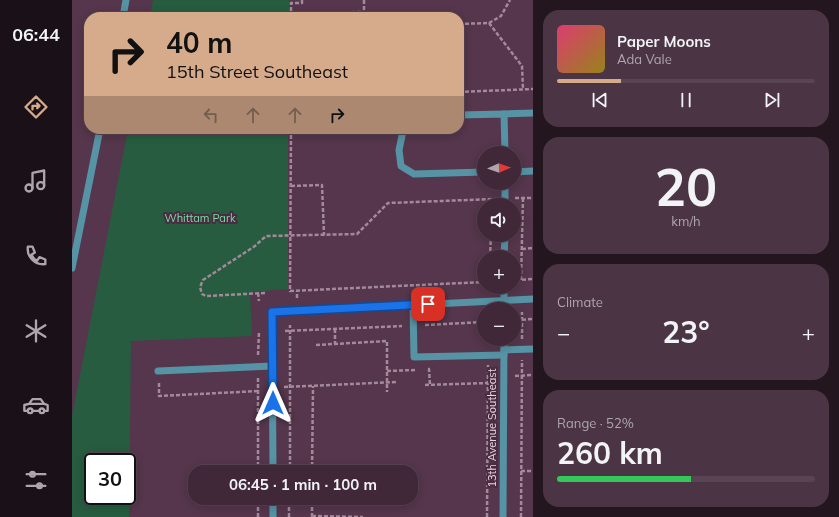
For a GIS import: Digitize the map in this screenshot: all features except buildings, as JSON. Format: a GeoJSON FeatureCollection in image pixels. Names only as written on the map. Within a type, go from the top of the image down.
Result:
{"type":"FeatureCollection","features":[{"type":"Feature","properties":{"kind":"street"},"geometry":{"type":"LineString","coordinates":[[124,12],[126,0]]}},
{"type":"Feature","properties":{"kind":"street"},"geometry":{"type":"LineString","coordinates":[[464,115],[533,113]]}},
{"type":"Feature","properties":{"kind":"street"},"geometry":{"type":"LineString","coordinates":[[504,114],[505,146]]}},
{"type":"Feature","properties":{"kind":"street"},"geometry":{"type":"LineString","coordinates":[[72,268],[99,134]]}},
{"type":"Feature","properties":{"kind":"street"},"geometry":{"type":"LineString","coordinates":[[402,134],[399,150],[401,166],[414,174],[477,172]]}},
{"type":"Feature","properties":{"kind":"street"},"geometry":{"type":"LineString","coordinates":[[521,172],[533,171]]}},
{"type":"Feature","properties":{"kind":"street"},"geometry":{"type":"LineString","coordinates":[[504,294],[504,300]]}},
{"type":"Feature","properties":{"kind":"street"},"geometry":{"type":"LineString","coordinates":[[273,465],[272,312],[533,299]]}},
{"type":"Feature","properties":{"kind":"street"},"geometry":{"type":"LineString","coordinates":[[413,305],[414,357],[488,356],[522,349],[533,349]]}},
{"type":"Feature","properties":{"kind":"street","name":"13th Avenue Southeast"},"geometry":{"type":"LineString","coordinates":[[503,517],[504,346]]}},
{"type":"Feature","properties":{"kind":"street"},"geometry":{"type":"LineString","coordinates":[[158,370],[273,366]]}},
{"type":"Feature","properties":{"kind":"street"},"geometry":{"type":"LineString","coordinates":[[273,505],[273,517]]}},
{"type":"Feature","properties":{"kind":"path"},"geometry":{"type":"LineString","coordinates":[[302,0],[302,3],[291,3],[291,12],[364,12],[364,0]]}},
{"type":"Feature","properties":{"kind":"path"},"geometry":{"type":"LineString","coordinates":[[464,24],[489,23],[501,16],[510,0]]}},
{"type":"Feature","properties":{"kind":"path"},"geometry":{"type":"LineString","coordinates":[[489,23],[522,66],[523,89]]}},
{"type":"Feature","properties":{"kind":"path"},"geometry":{"type":"LineString","coordinates":[[464,92],[533,89]]}},
{"type":"Feature","properties":{"kind":"path"},"geometry":{"type":"LineString","coordinates":[[291,134],[290,291],[477,282]]}},
{"type":"Feature","properties":{"kind":"path"},"geometry":{"type":"LineString","coordinates":[[291,186],[322,185],[324,235]]}},
{"type":"Feature","properties":{"kind":"path"},"geometry":{"type":"LineString","coordinates":[[533,198],[523,198],[521,280],[533,279]]}},
{"type":"Feature","properties":{"kind":"path"},"geometry":{"type":"LineString","coordinates":[[265,293],[206,296],[202,294],[200,287],[203,280],[255,246],[266,236],[357,234],[388,203],[477,200]]}},
{"type":"Feature","properties":{"kind":"path"},"geometry":{"type":"LineString","coordinates":[[522,248],[533,248]]}},
{"type":"Feature","properties":{"kind":"path"},"geometry":{"type":"LineString","coordinates":[[297,291],[297,298]]}},
{"type":"Feature","properties":{"kind":"path"},"geometry":{"type":"LineString","coordinates":[[258,294],[259,301]]}},
{"type":"Feature","properties":{"kind":"path"},"geometry":{"type":"LineString","coordinates":[[521,517],[522,299]]}},
{"type":"Feature","properties":{"kind":"path"},"geometry":{"type":"LineString","coordinates":[[522,319],[533,319]]}},
{"type":"Feature","properties":{"kind":"path"},"geometry":{"type":"LineString","coordinates":[[285,331],[477,322]]}},
{"type":"Feature","properties":{"kind":"path"},"geometry":{"type":"LineString","coordinates":[[290,325],[290,465]]}},
{"type":"Feature","properties":{"kind":"path"},"geometry":{"type":"LineString","coordinates":[[258,465],[258,334],[260,328]]}},
{"type":"Feature","properties":{"kind":"path"},"geometry":{"type":"LineString","coordinates":[[335,329],[335,344]]}},
{"type":"Feature","properties":{"kind":"path"},"geometry":{"type":"LineString","coordinates":[[316,345],[387,342],[387,392]]}},
{"type":"Feature","properties":{"kind":"path"},"geometry":{"type":"LineString","coordinates":[[487,517],[488,356]]}},
{"type":"Feature","properties":{"kind":"path"},"geometry":{"type":"LineString","coordinates":[[422,370],[429,369],[430,385]]}},
{"type":"Feature","properties":{"kind":"path"},"geometry":{"type":"LineString","coordinates":[[158,370],[159,396],[263,391]]}},
{"type":"Feature","properties":{"kind":"path"},"geometry":{"type":"LineString","coordinates":[[387,371],[415,370]]}},
{"type":"Feature","properties":{"kind":"path"},"geometry":{"type":"LineString","coordinates":[[514,376],[533,375]]}},
{"type":"Feature","properties":{"kind":"path"},"geometry":{"type":"LineString","coordinates":[[284,387],[397,382]]}},
{"type":"Feature","properties":{"kind":"path"},"geometry":{"type":"LineString","coordinates":[[425,385],[493,383]]}},
{"type":"Feature","properties":{"kind":"path"},"geometry":{"type":"LineString","coordinates":[[312,465],[313,386]]}},
{"type":"Feature","properties":{"kind":"path"},"geometry":{"type":"LineString","coordinates":[[521,471],[533,471]]}},
{"type":"Feature","properties":{"kind":"path"},"geometry":{"type":"LineString","coordinates":[[258,505],[258,517]]}},
{"type":"Feature","properties":{"kind":"path"},"geometry":{"type":"LineString","coordinates":[[289,517],[290,505]]}},
{"type":"Feature","properties":{"kind":"path"},"geometry":{"type":"LineString","coordinates":[[312,505],[312,517],[363,517]]}},
{"type":"Feature","properties":{"kind":"green space"},"geometry":{"type":"Polygon","coordinates":[[[153,0],[289,0],[289,12],[151,12],[153,0]]]}},
{"type":"Feature","properties":{"kind":"green space","name":"Whittam Park"},"geometry":{"type":"Polygon","coordinates":[[[127,134],[288,134],[288,289],[250,292],[252,336],[131,341],[130,453],[84,453],[84,505],[129,505],[129,517],[72,517],[72,416],[127,134]]]}},
{"type":"Feature","properties":{"kind":"route"},"geometry":{"type":"LineString","coordinates":[[273,403],[272,312],[428,304]]}}]}
